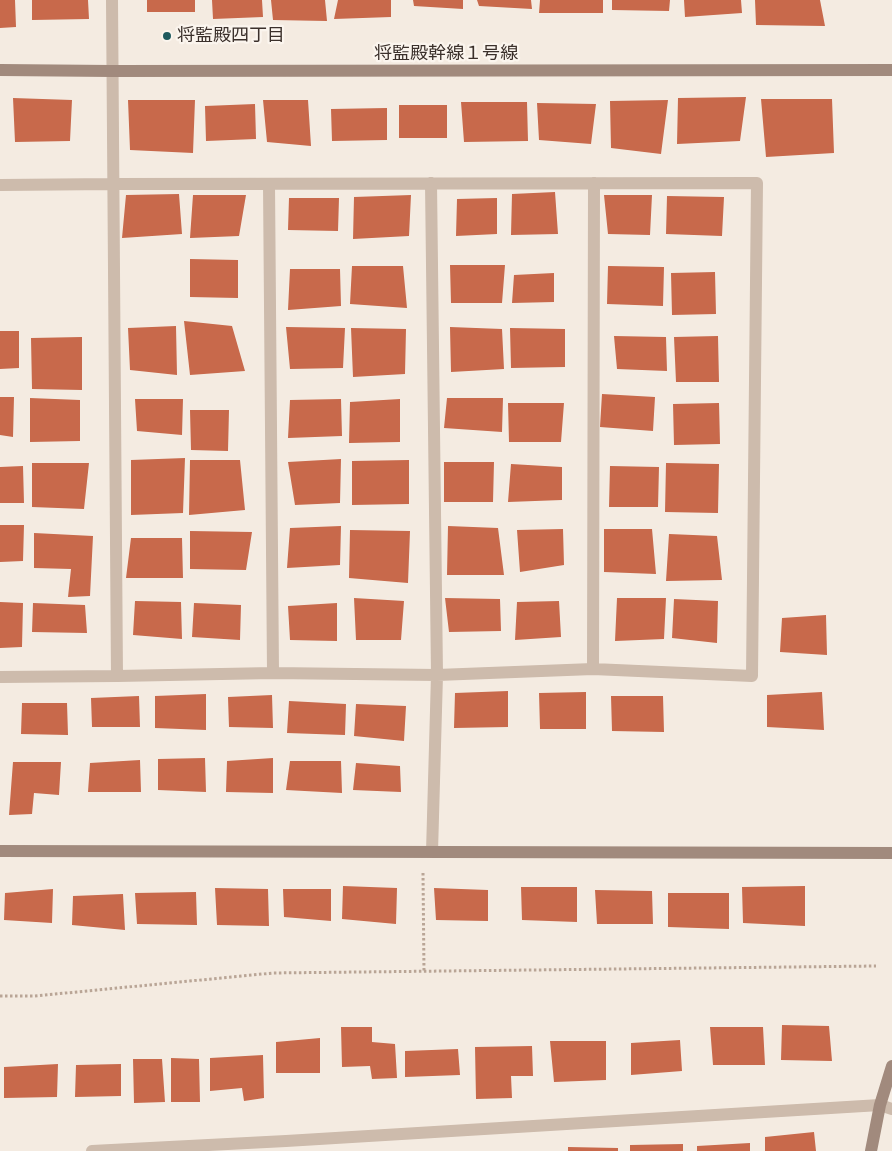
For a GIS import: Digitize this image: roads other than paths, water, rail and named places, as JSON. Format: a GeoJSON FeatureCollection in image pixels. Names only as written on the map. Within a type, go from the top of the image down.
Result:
{"type":"FeatureCollection","features":[{"type":"Feature","properties":{"kind":"street"},"geometry":{"type":"LineString","coordinates":[[112,0],[117,676]]}},
{"type":"Feature","properties":{"kind":"street","name":"将監殿幹線１号線"},"geometry":{"type":"LineString","coordinates":[[0,70],[112,72],[892,70]]}},
{"type":"Feature","properties":{"kind":"street"},"geometry":{"type":"LineString","coordinates":[[593,668],[594,183]]}},
{"type":"Feature","properties":{"kind":"street"},"geometry":{"type":"LineString","coordinates":[[0,185],[757,183],[752,676],[593,668],[438,676],[273,673],[0,677]]}},
{"type":"Feature","properties":{"kind":"street"},"geometry":{"type":"LineString","coordinates":[[269,184],[273,673]]}},
{"type":"Feature","properties":{"kind":"street"},"geometry":{"type":"LineString","coordinates":[[428,852],[438,676],[431,184]]}},
{"type":"Feature","properties":{"kind":"street"},"geometry":{"type":"LineString","coordinates":[[0,851],[892,853]]}},
{"type":"Feature","properties":{"kind":"street"},"geometry":{"type":"LineString","coordinates":[[871,1151],[886,1107],[892,1066]]}},
{"type":"Feature","properties":{"kind":"street"},"geometry":{"type":"LineString","coordinates":[[92,1151],[286,1146],[886,1107]]}},
{"type":"Feature","properties":{"kind":"place","name":"将監殿四丁目"},"geometry":{"type":"Point","coordinates":[167,36]}}]}
